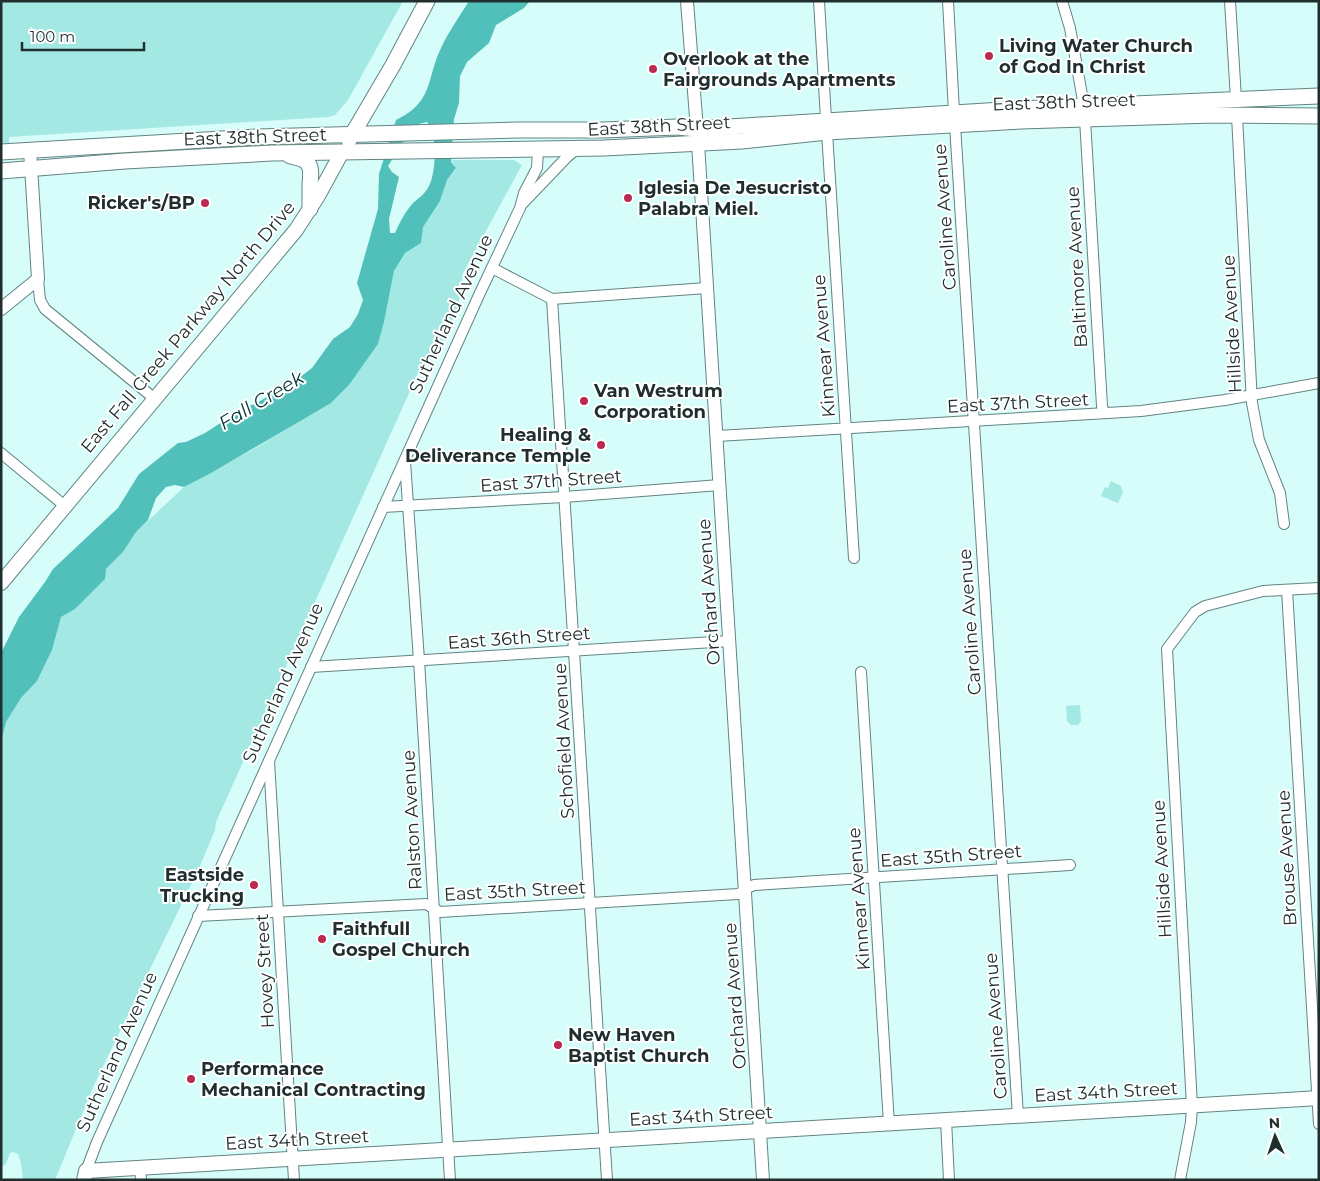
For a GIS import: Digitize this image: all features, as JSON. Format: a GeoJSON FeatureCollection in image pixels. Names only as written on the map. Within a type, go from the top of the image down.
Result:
{"type":"FeatureCollection","features":[{"type":"Feature","properties":{"kind":"main road","name":"East Fall Creek Parkway North Drive"},"geometry":{"type":"LineString","coordinates":[[1,583],[296,230],[393,65],[427,1]]}},
{"type":"Feature","properties":{"kind":"main road","name":"East 38th Street"},"geometry":{"type":"LineString","coordinates":[[1,171],[125,161],[272,153],[578,148],[697,136],[742,141],[826,126],[1085,112],[1236,99],[1319,96]]}},
{"type":"Feature","properties":{"kind":"main road","name":"East 38th Street"},"geometry":{"type":"LineString","coordinates":[[1085,112],[1319,116]]}},
{"type":"Feature","properties":{"kind":"main road","name":"East 38th Street"},"geometry":{"type":"LineString","coordinates":[[1,152],[196,140],[518,130],[603,130],[676,127],[697,136]]}},
{"type":"Feature","properties":{"kind":"main road"},"geometry":{"type":"LineString","coordinates":[[272,153],[293,156],[307,162],[312,174],[310,182],[310,209]]}},
{"type":"Feature","properties":{"kind":"main road","name":"East 34th Street"},"geometry":{"type":"LineString","coordinates":[[85,1176],[140,1174],[293,1159],[1318,1098]]}},
{"type":"Feature","properties":{"kind":"street","name":"Orchard Avenue"},"geometry":{"type":"LineString","coordinates":[[687,1],[720,485],[763,1180]]}},
{"type":"Feature","properties":{"kind":"street","name":"Kinnear Avenue"},"geometry":{"type":"LineString","coordinates":[[819,1],[854,558]]}},
{"type":"Feature","properties":{"kind":"street","name":"Caroline Avenue"},"geometry":{"type":"LineString","coordinates":[[948,1],[1018,1116]]}},
{"type":"Feature","properties":{"kind":"street","name":"Baltimore Avenue"},"geometry":{"type":"LineString","coordinates":[[1062,1],[1085,112],[1101,396],[1104,414]]}},
{"type":"Feature","properties":{"kind":"street"},"geometry":{"type":"LineString","coordinates":[[1230,1],[1236,99]]}},
{"type":"Feature","properties":{"kind":"street","name":"Hillside Avenue"},"geometry":{"type":"LineString","coordinates":[[1237,116],[1252,395],[1256,429],[1280,493],[1284,524]]}},
{"type":"Feature","properties":{"kind":"street","name":"Sutherland Avenue"},"geometry":{"type":"LineString","coordinates":[[522,204],[578,148]]}},
{"type":"Feature","properties":{"kind":"street","name":"Sutherland Avenue"},"geometry":{"type":"LineString","coordinates":[[85,1176],[97,1142],[198,916],[522,204],[524,193],[538,168],[538,149]]}},
{"type":"Feature","properties":{"kind":"street"},"geometry":{"type":"LineString","coordinates":[[30,150],[39,297],[44,307],[155,399]]}},
{"type":"Feature","properties":{"kind":"street"},"geometry":{"type":"LineString","coordinates":[[492,268],[552,299],[707,288]]}},
{"type":"Feature","properties":{"kind":"street"},"geometry":{"type":"LineString","coordinates":[[1,308],[38,279]]}},
{"type":"Feature","properties":{"kind":"street","name":"Schofield Avenue"},"geometry":{"type":"LineString","coordinates":[[552,299],[607,1180]]}},
{"type":"Feature","properties":{"kind":"street","name":"East 37th Street"},"geometry":{"type":"LineString","coordinates":[[716,436],[1104,414],[1183,407],[1319,383]]}},
{"type":"Feature","properties":{"kind":"street"},"geometry":{"type":"LineString","coordinates":[[1,453],[65,506]]}},
{"type":"Feature","properties":{"kind":"street","name":"Ralston Avenue"},"geometry":{"type":"LineString","coordinates":[[405,459],[450,1180]]}},
{"type":"Feature","properties":{"kind":"street","name":"East 37th Street"},"geometry":{"type":"LineString","coordinates":[[383,507],[564,497],[720,485]]}},
{"type":"Feature","properties":{"kind":"street"},"geometry":{"type":"LineString","coordinates":[[1287,590],[1319,588]]}},
{"type":"Feature","properties":{"kind":"street","name":"Hillside Avenue"},"geometry":{"type":"LineString","coordinates":[[1192,1106],[1166,655],[1169,645],[1195,612],[1205,606],[1263,591],[1287,590]]}},
{"type":"Feature","properties":{"kind":"street","name":"Brouse Avenue"},"geometry":{"type":"LineString","coordinates":[[1287,590],[1319,1124]]}},
{"type":"Feature","properties":{"kind":"street","name":"East 36th Street"},"geometry":{"type":"LineString","coordinates":[[311,667],[730,641]]}},
{"type":"Feature","properties":{"kind":"street","name":"Kinnear Avenue"},"geometry":{"type":"LineString","coordinates":[[861,672],[889,1124]]}},
{"type":"Feature","properties":{"kind":"street","name":"Hovey Street"},"geometry":{"type":"LineString","coordinates":[[269,760],[294,1180]]}},
{"type":"Feature","properties":{"kind":"street","name":"East 35th Street"},"geometry":{"type":"LineString","coordinates":[[198,916],[426,904],[442,912],[738,894],[754,884],[1070,865]]}},
{"type":"Feature","properties":{"kind":"street"},"geometry":{"type":"LineString","coordinates":[[1180,1180],[1191,1122],[1192,1106]]}},
{"type":"Feature","properties":{"kind":"street"},"geometry":{"type":"LineString","coordinates":[[946,1120],[949,1180]]}},
{"type":"Feature","properties":{"kind":"shaded area"},"geometry":{"type":"Polygon","coordinates":[[[1,1],[403,1],[348,100],[335,115],[328,117],[9,137],[9,143],[1,143],[1,1]]]}},
{"type":"Feature","properties":{"kind":"shaded area","name":"Fall Creek"},"geometry":{"type":"Polygon","coordinates":[[[469,1],[530,1],[524,8],[496,25],[489,43],[467,62],[460,76],[459,103],[454,119],[451,162],[456,168],[447,180],[440,201],[423,227],[421,243],[405,253],[394,271],[378,344],[349,385],[331,403],[184,487],[175,485],[166,487],[156,498],[148,520],[136,532],[123,552],[106,569],[105,579],[75,609],[61,617],[52,650],[37,681],[21,698],[6,722],[1,742],[1,653],[19,617],[53,569],[118,508],[139,474],[178,443],[186,442],[205,433],[245,407],[255,404],[299,378],[312,368],[333,339],[350,327],[358,314],[363,300],[357,283],[378,209],[379,174],[396,120],[417,106],[423,97],[441,48],[469,1]],[[427,122],[419,124],[414,131],[408,134],[388,166],[399,177],[389,219],[390,233],[395,233],[413,203],[422,196],[429,186],[435,153],[431,127],[427,122]]]}},
{"type":"Feature","properties":{"kind":"shaded area"},"geometry":{"type":"Polygon","coordinates":[[[451,160],[514,160],[522,165],[463,273],[458,308],[439,348],[419,371],[216,822],[215,830],[200,866],[95,1083],[55,1180],[23,1180],[18,1154],[10,1153],[6,1164],[1,1167],[1,742],[6,722],[21,698],[37,681],[52,650],[61,617],[75,609],[106,569],[123,552],[136,532],[184,487],[259,446],[331,403],[349,385],[378,344],[394,271],[405,253],[421,243],[422,227],[440,201],[447,180],[456,169],[451,160]]]}},
{"type":"Feature","properties":{"kind":"shaded area"},"geometry":{"type":"Polygon","coordinates":[[[1111,481],[1121,486],[1123,492],[1118,503],[1101,496],[1105,487],[1108,488],[1111,481]]]}},
{"type":"Feature","properties":{"kind":"shaded area"},"geometry":{"type":"Polygon","coordinates":[[[1080,705],[1081,721],[1078,725],[1071,725],[1067,721],[1066,706],[1080,705]]]}},
{"type":"Feature","properties":{"kind":"place","name":"Living Water Church of God In Christ"},"geometry":{"type":"Point","coordinates":[989,56]}},
{"type":"Feature","properties":{"kind":"place","name":"Overlook at the Fairgrounds Apartments"},"geometry":{"type":"Point","coordinates":[653,69]}},
{"type":"Feature","properties":{"kind":"place","name":"Iglesia De Jesucristo Palabra Miel."},"geometry":{"type":"Point","coordinates":[628,198]}},
{"type":"Feature","properties":{"kind":"place","name":"Ricker's/BP"},"geometry":{"type":"Point","coordinates":[205,203]}},
{"type":"Feature","properties":{"kind":"place","name":"Van Westrum Corporation"},"geometry":{"type":"Point","coordinates":[584,401]}},
{"type":"Feature","properties":{"kind":"place","name":"Healing & Deliverance Temple"},"geometry":{"type":"Point","coordinates":[601,445]}},
{"type":"Feature","properties":{"kind":"place","name":"Eastside Trucking"},"geometry":{"type":"Point","coordinates":[254,885]}},
{"type":"Feature","properties":{"kind":"place","name":"Faithfull Gospel Church"},"geometry":{"type":"Point","coordinates":[322,939]}},
{"type":"Feature","properties":{"kind":"place","name":"New Haven Baptist Church"},"geometry":{"type":"Point","coordinates":[558,1045]}},
{"type":"Feature","properties":{"kind":"place","name":"Performance Mechanical Contracting"},"geometry":{"type":"Point","coordinates":[191,1079]}}]}
